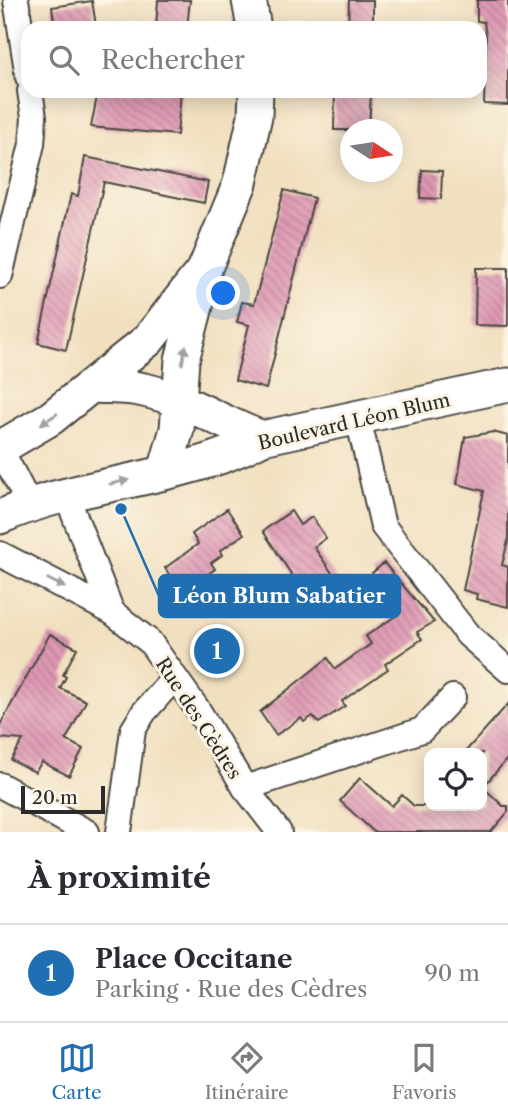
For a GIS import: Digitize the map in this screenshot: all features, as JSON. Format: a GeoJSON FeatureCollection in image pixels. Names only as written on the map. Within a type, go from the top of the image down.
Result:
{"type":"FeatureCollection","features":[{"type":"Feature","properties":{"kind":"street"},"geometry":{"type":"LineString","coordinates":[[249,0],[253,21]]}},
{"type":"Feature","properties":{"kind":"street"},"geometry":{"type":"LineString","coordinates":[[11,3],[21,47]]}},
{"type":"Feature","properties":{"kind":"street"},"geometry":{"type":"LineString","coordinates":[[0,276],[32,144],[34,117],[31,98]]}},
{"type":"Feature","properties":{"kind":"street"},"geometry":{"type":"LineString","coordinates":[[165,471],[177,429],[182,360],[205,268],[240,183],[255,116],[256,98]]}},
{"type":"Feature","properties":{"kind":"street"},"geometry":{"type":"LineString","coordinates":[[14,510],[0,448],[51,418],[148,340],[205,268]]}},
{"type":"Feature","properties":{"kind":"street","name":"Boulevard Léon Blum"},"geometry":{"type":"LineString","coordinates":[[14,510],[66,494],[230,456],[262,438],[508,385]]}},
{"type":"Feature","properties":{"kind":"street"},"geometry":{"type":"LineString","coordinates":[[94,386],[142,389],[178,400],[223,424],[262,438]]}},
{"type":"Feature","properties":{"kind":"street"},"geometry":{"type":"LineString","coordinates":[[358,418],[383,526],[468,635],[508,670]]}},
{"type":"Feature","properties":{"kind":"street"},"geometry":{"type":"LineString","coordinates":[[66,494],[112,612]]}},
{"type":"Feature","properties":{"kind":"street","name":"Rue des Cèdres"},"geometry":{"type":"LineString","coordinates":[[0,554],[112,612],[150,642],[245,788],[279,832]]}},
{"type":"Feature","properties":{"kind":"street"},"geometry":{"type":"LineString","coordinates":[[119,832],[133,730],[144,712],[174,678]]}},
{"type":"Feature","properties":{"kind":"street"},"geometry":{"type":"LineString","coordinates":[[245,788],[422,730],[453,697]]}},
{"type":"Feature","properties":{"kind":"street"},"geometry":{"type":"LineString","coordinates":[[0,785],[87,832]]}},
{"type":"Feature","properties":{"kind":"building"},"geometry":{"type":"Polygon","coordinates":[[[158,0],[190,0],[188,21],[156,21],[158,0]]]}},
{"type":"Feature","properties":{"kind":"building"},"geometry":{"type":"Polygon","coordinates":[[[349,0],[373,0],[373,21],[348,21],[349,0]]]}},
{"type":"Feature","properties":{"kind":"building"},"geometry":{"type":"Polygon","coordinates":[[[477,0],[508,0],[508,105],[484,104],[484,98],[487,98],[487,21],[477,21],[477,0]]]}},
{"type":"Feature","properties":{"kind":"building"},"geometry":{"type":"Polygon","coordinates":[[[92,1],[95,21],[54,21],[52,7],[92,1]]]}},
{"type":"Feature","properties":{"kind":"building"},"geometry":{"type":"Polygon","coordinates":[[[97,98],[180,98],[177,135],[91,127],[97,98]]]}},
{"type":"Feature","properties":{"kind":"building"},"geometry":{"type":"Polygon","coordinates":[[[335,98],[371,98],[370,119],[340,119],[340,130],[334,130],[335,98]]]}},
{"type":"Feature","properties":{"kind":"building"},"geometry":{"type":"Polygon","coordinates":[[[85,157],[208,182],[204,203],[104,182],[66,350],[38,343],[71,194],[78,196],[85,157]]]}},
{"type":"Feature","properties":{"kind":"building"},"geometry":{"type":"Polygon","coordinates":[[[422,170],[442,171],[441,199],[420,198],[422,170]]]}},
{"type":"Feature","properties":{"kind":"building"},"geometry":{"type":"Polygon","coordinates":[[[284,190],[314,198],[266,389],[235,380],[249,325],[237,322],[242,302],[254,304],[284,190]]]}},
{"type":"Feature","properties":{"kind":"building"},"geometry":{"type":"Polygon","coordinates":[[[476,268],[508,268],[508,326],[475,325],[476,268]]]}},
{"type":"Feature","properties":{"kind":"building"},"geometry":{"type":"Polygon","coordinates":[[[493,432],[508,436],[508,541],[502,565],[508,567],[508,607],[476,599],[477,594],[463,590],[484,491],[457,484],[465,437],[493,432]]]}},
{"type":"Feature","properties":{"kind":"building"},"geometry":{"type":"Polygon","coordinates":[[[227,509],[244,534],[220,551],[222,555],[211,563],[215,569],[181,593],[165,568],[198,544],[192,534],[227,509]]]}},
{"type":"Feature","properties":{"kind":"building"},"geometry":{"type":"Polygon","coordinates":[[[291,511],[300,525],[312,517],[326,538],[314,547],[339,583],[299,610],[282,585],[293,577],[263,531],[291,511]]]}},
{"type":"Feature","properties":{"kind":"building"},"geometry":{"type":"Polygon","coordinates":[[[384,563],[434,622],[417,632],[422,639],[385,664],[388,669],[342,701],[345,706],[319,723],[313,716],[304,722],[301,718],[276,735],[260,712],[328,658],[335,669],[371,644],[366,636],[400,613],[372,573],[384,563]]]}},
{"type":"Feature","properties":{"kind":"building"},"geometry":{"type":"Polygon","coordinates":[[[50,634],[77,648],[63,675],[66,677],[60,688],[86,701],[66,740],[83,749],[69,776],[42,762],[35,772],[11,760],[23,740],[0,738],[0,725],[50,634]]]}},
{"type":"Feature","properties":{"kind":"building"},"geometry":{"type":"Polygon","coordinates":[[[508,704],[508,758],[487,782],[487,748],[468,748],[508,704]]]}},
{"type":"Feature","properties":{"kind":"building"},"geometry":{"type":"Polygon","coordinates":[[[360,778],[392,806],[402,795],[414,806],[424,806],[424,811],[487,811],[487,791],[503,806],[508,806],[508,812],[491,832],[374,832],[340,801],[360,778]]]}},
{"type":"Feature","properties":{"kind":"place","name":"Léon Blum Sabatier"},"geometry":{"type":"Point","coordinates":[121,509]}},
{"type":"Feature","properties":{"kind":"place","name":"Place Occitane"},"geometry":{"type":"Point","coordinates":[217,651]}}]}
